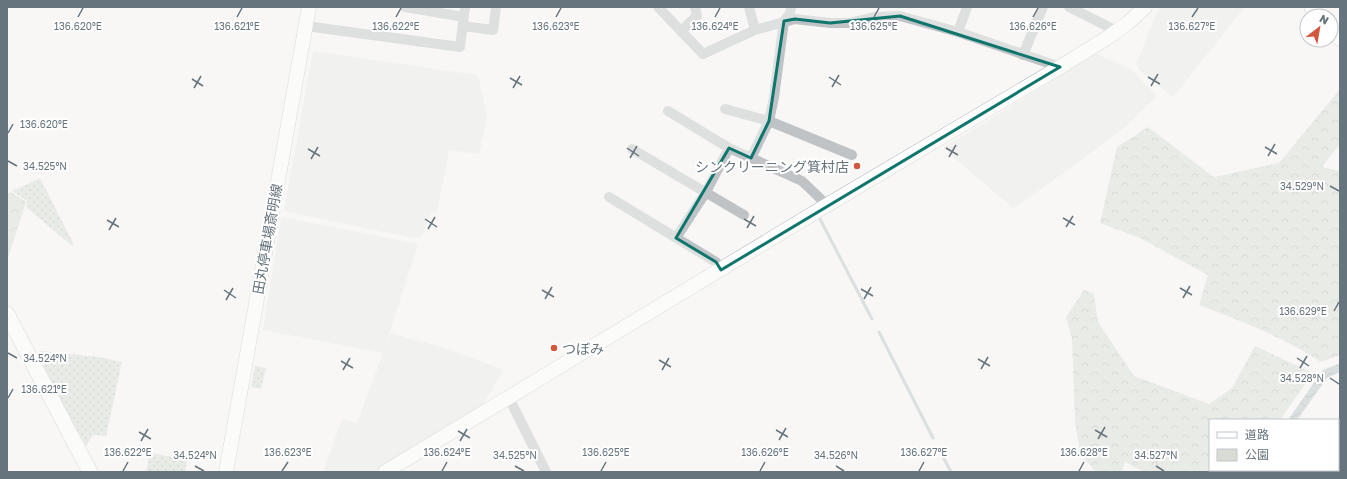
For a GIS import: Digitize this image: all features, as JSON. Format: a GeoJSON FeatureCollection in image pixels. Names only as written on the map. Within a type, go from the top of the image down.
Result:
{"type":"FeatureCollection","features":[{"type":"Feature","properties":{"kind":"main road"},"geometry":{"type":"LineString","coordinates":[[7,314],[90,472]]}},
{"type":"Feature","properties":{"kind":"street","name":"田丸停車場斎明線"},"geometry":{"type":"LineString","coordinates":[[226,472],[309,7]]}},
{"type":"Feature","properties":{"kind":"street"},"geometry":{"type":"LineString","coordinates":[[408,7],[464,17],[493,30],[496,7]]}},
{"type":"Feature","properties":{"kind":"street"},"geometry":{"type":"LineString","coordinates":[[658,7],[702,54],[755,30],[784,21],[795,19],[830,24],[849,23],[901,12],[1060,67]]}},
{"type":"Feature","properties":{"kind":"street"},"geometry":{"type":"LineString","coordinates":[[681,31],[697,16],[695,7]]}},
{"type":"Feature","properties":{"kind":"street"},"geometry":{"type":"LineString","coordinates":[[749,7],[755,30]]}},
{"type":"Feature","properties":{"kind":"street"},"geometry":{"type":"LineString","coordinates":[[751,158],[769,121],[774,96],[784,21],[790,14],[791,7]]}},
{"type":"Feature","properties":{"kind":"street"},"geometry":{"type":"LineString","coordinates":[[958,32],[966,7]]}},
{"type":"Feature","properties":{"kind":"street"},"geometry":{"type":"LineString","coordinates":[[1023,55],[1043,7]]}},
{"type":"Feature","properties":{"kind":"street"},"geometry":{"type":"LineString","coordinates":[[1069,7],[1117,31]]}},
{"type":"Feature","properties":{"kind":"street"},"geometry":{"type":"LineString","coordinates":[[385,472],[827,205],[1060,67],[1117,31],[1146,7]]}},
{"type":"Feature","properties":{"kind":"street"},"geometry":{"type":"LineString","coordinates":[[306,26],[460,47],[464,17]]}},
{"type":"Feature","properties":{"kind":"street"},"geometry":{"type":"LineString","coordinates":[[724,109],[769,121],[852,155]]}},
{"type":"Feature","properties":{"kind":"street"},"geometry":{"type":"LineString","coordinates":[[668,111],[730,148],[802,181],[827,205]]}},
{"type":"Feature","properties":{"kind":"street"},"geometry":{"type":"LineString","coordinates":[[676,238],[706,192],[730,148]]}},
{"type":"Feature","properties":{"kind":"street"},"geometry":{"type":"LineString","coordinates":[[632,149],[744,215]]}},
{"type":"Feature","properties":{"kind":"street"},"geometry":{"type":"LineString","coordinates":[[609,197],[716,262],[721,270]]}},
{"type":"Feature","properties":{"kind":"street"},"geometry":{"type":"LineString","coordinates":[[509,398],[546,472]]}},
{"type":"Feature","properties":{"kind":"highlighted area"},"geometry":{"type":"Polygon","coordinates":[[[900,16],[1060,67],[721,270],[716,262],[676,238],[729,148],[751,158],[769,121],[784,21],[795,19],[830,23],[900,16]]]}},
{"type":"Feature","properties":{"kind":"shaded area"},"geometry":{"type":"Polygon","coordinates":[[[1159,7],[1245,7],[1173,97],[1138,69],[1137,62],[1159,7]]]}},
{"type":"Feature","properties":{"kind":"shaded area"},"geometry":{"type":"Polygon","coordinates":[[[313,51],[478,75],[487,117],[479,154],[449,150],[437,213],[431,212],[422,237],[414,238],[284,211],[313,51]]]}},
{"type":"Feature","properties":{"kind":"shaded area"},"geometry":{"type":"Polygon","coordinates":[[[1096,54],[1131,69],[1157,96],[1123,129],[1014,209],[943,148],[1096,54]]]}},
{"type":"Feature","properties":{"kind":"shaded area"},"geometry":{"type":"Polygon","coordinates":[[[281,217],[418,244],[386,344],[391,333],[448,349],[501,369],[502,373],[481,407],[373,472],[323,472],[342,419],[357,423],[383,353],[263,330],[281,217]]]}},
{"type":"Feature","properties":{"kind":"green space"},"geometry":{"type":"Polygon","coordinates":[[[1340,89],[1340,144],[1322,167],[1340,171],[1340,355],[1321,362],[1277,337],[1199,305],[1208,275],[1142,239],[1100,223],[1117,147],[1148,127],[1214,177],[1279,163],[1340,89]]]}},
{"type":"Feature","properties":{"kind":"green space"},"geometry":{"type":"Polygon","coordinates":[[[40,178],[74,245],[71,245],[26,207],[27,201],[12,191],[40,178]]]}},
{"type":"Feature","properties":{"kind":"green space"},"geometry":{"type":"Polygon","coordinates":[[[11,192],[26,202],[7,261],[7,194],[11,192]]]}},
{"type":"Feature","properties":{"kind":"green space"},"geometry":{"type":"Polygon","coordinates":[[[1084,290],[1094,294],[1098,322],[1134,376],[1209,404],[1232,388],[1255,346],[1313,373],[1281,419],[1209,419],[1209,471],[1244,471],[1243,472],[1144,472],[1125,462],[1122,472],[1095,472],[1080,453],[1075,421],[1072,339],[1066,317],[1084,290]]]}},
{"type":"Feature","properties":{"kind":"green space"},"geometry":{"type":"Polygon","coordinates":[[[41,351],[99,357],[122,362],[106,436],[93,435],[86,446],[37,353],[41,351]]]}},
{"type":"Feature","properties":{"kind":"green space"},"geometry":{"type":"Polygon","coordinates":[[[255,366],[266,368],[261,389],[251,387],[255,366]]]}},
{"type":"Feature","properties":{"kind":"green space"},"geometry":{"type":"Polygon","coordinates":[[[149,453],[180,458],[183,456],[187,461],[185,472],[146,472],[149,453]]]}},
{"type":"Feature","properties":{"kind":"water"},"geometry":{"type":"Polygon","coordinates":[[[1340,363],[1340,372],[1327,378],[1298,419],[1289,419],[1323,370],[1340,363]]]}},
{"type":"Feature","properties":{"kind":"waterway"},"geometry":{"type":"LineString","coordinates":[[820,219],[872,319]]}},
{"type":"Feature","properties":{"kind":"waterway"},"geometry":{"type":"LineString","coordinates":[[879,332],[933,438]]}},
{"type":"Feature","properties":{"kind":"waterway"},"geometry":{"type":"LineString","coordinates":[[940,451],[951,472]]}},
{"type":"Feature","properties":{"kind":"place","name":"シンクリーニング箕村店"},"geometry":{"type":"Point","coordinates":[857,166]}},
{"type":"Feature","properties":{"kind":"place","name":"つぼみ"},"geometry":{"type":"Point","coordinates":[554,348]}}]}
